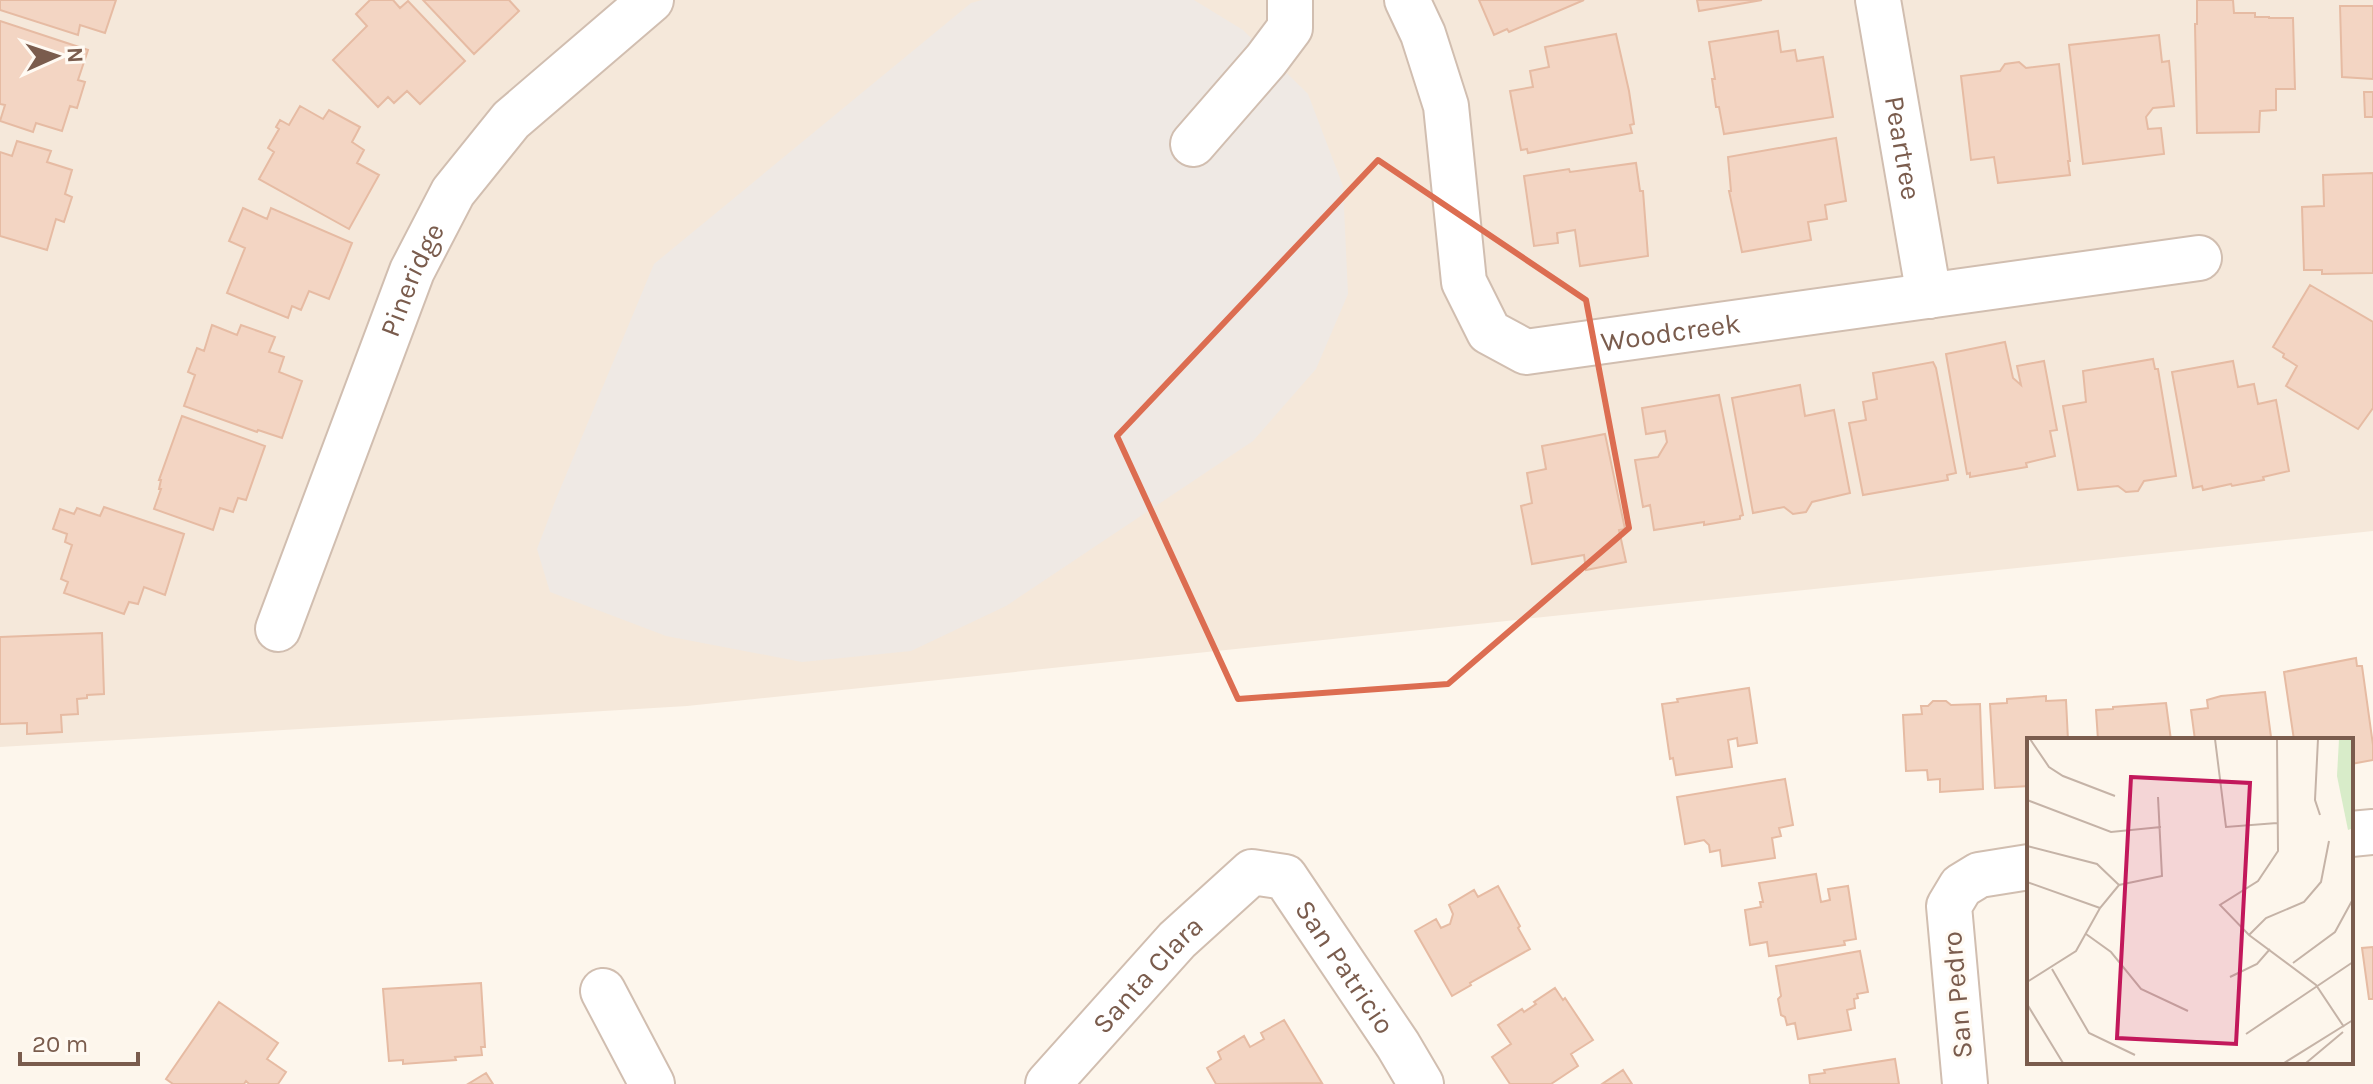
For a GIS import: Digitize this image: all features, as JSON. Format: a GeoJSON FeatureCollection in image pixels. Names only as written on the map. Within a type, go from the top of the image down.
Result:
{"type":"FeatureCollection","features":[{"type":"Feature","properties":{"kind":"street","name":"Pineridge"},"geometry":{"type":"LineString","coordinates":[[278,629],[412,271],[453,192],[511,120],[651,0]]}},
{"type":"Feature","properties":{"kind":"street"},"geometry":{"type":"LineString","coordinates":[[1193,144],[1290,28],[1290,0]]}},
{"type":"Feature","properties":{"kind":"street","name":"Woodcreek"},"geometry":{"type":"LineString","coordinates":[[1407,0],[1423,34],[1446,106],[1464,282],[1489,332],[1526,352],[2199,258]]}},
{"type":"Feature","properties":{"kind":"street","name":"Peartree"},"geometry":{"type":"LineString","coordinates":[[1878,0],[1929,296]]}},
{"type":"Feature","properties":{"kind":"street"},"geometry":{"type":"LineString","coordinates":[[2353,834],[2373,832]]}},
{"type":"Feature","properties":{"kind":"street","name":"San Pedro"},"geometry":{"type":"LineString","coordinates":[[1965,1084],[1949,906],[1961,886],[1979,875],[2027,867]]}},
{"type":"Feature","properties":{"kind":"street","name":"Santa Clara"},"geometry":{"type":"LineString","coordinates":[[1048,1084],[1177,940],[1252,872]]}},
{"type":"Feature","properties":{"kind":"street","name":"San Patricio"},"geometry":{"type":"LineString","coordinates":[[1252,872],[1285,877],[1421,1084]]}},
{"type":"Feature","properties":{"kind":"street"},"geometry":{"type":"LineString","coordinates":[[603,991],[652,1084]]}},
{"type":"Feature","properties":{"kind":"highlighted area"},"geometry":{"type":"Polygon","coordinates":[[[1378,160],[1586,300],[1629,528],[1448,684],[1238,699],[1117,436],[1378,160]]]}},
{"type":"Feature","properties":{"kind":"shaded area"},"geometry":{"type":"Polygon","coordinates":[[[0,0],[2373,0],[2373,531],[687,706],[0,747],[0,0]]]}},
{"type":"Feature","properties":{"kind":"shaded area"},"geometry":{"type":"Polygon","coordinates":[[[982,0],[1194,0],[1243,30],[1308,94],[1343,186],[1348,294],[1316,369],[1253,441],[1006,606],[911,651],[802,662],[666,636],[550,592],[537,549],[654,264],[971,3],[982,0]]]}},
{"type":"Feature","properties":{"kind":"building"},"geometry":{"type":"Polygon","coordinates":[[[0,0],[116,0],[105,33],[80,25],[78,35],[0,10],[0,0]]]}},
{"type":"Feature","properties":{"kind":"building"},"geometry":{"type":"Polygon","coordinates":[[[370,0],[393,0],[400,8],[408,1],[465,61],[420,104],[407,91],[394,103],[388,97],[378,107],[333,60],[367,26],[356,14],[370,0]]]}},
{"type":"Feature","properties":{"kind":"building"},"geometry":{"type":"Polygon","coordinates":[[[423,0],[509,0],[519,11],[474,54],[423,0]]]}},
{"type":"Feature","properties":{"kind":"building"},"geometry":{"type":"Polygon","coordinates":[[[1479,0],[1584,0],[1509,32],[1507,29],[1494,35],[1479,0]]]}},
{"type":"Feature","properties":{"kind":"building"},"geometry":{"type":"Polygon","coordinates":[[[1697,0],[1762,0],[1699,11],[1697,0]]]}},
{"type":"Feature","properties":{"kind":"building"},"geometry":{"type":"Polygon","coordinates":[[[2197,0],[2233,0],[2234,13],[2293,18],[2295,89],[2276,89],[2276,110],[2260,111],[2259,132],[2197,133],[2197,0]]]}},
{"type":"Feature","properties":{"kind":"building"},"geometry":{"type":"Polygon","coordinates":[[[2340,6],[2373,6],[2373,79],[2342,77],[2340,6]]]}},
{"type":"Feature","properties":{"kind":"building"},"geometry":{"type":"Polygon","coordinates":[[[0,21],[88,50],[78,80],[85,82],[77,108],[70,106],[62,131],[36,123],[33,132],[0,121],[5,105],[0,104],[0,21]]]}},
{"type":"Feature","properties":{"kind":"building"},"geometry":{"type":"Polygon","coordinates":[[[1778,31],[1781,52],[1795,50],[1797,61],[1823,57],[1833,117],[1724,134],[1719,107],[1716,107],[1709,42],[1778,31]]]}},
{"type":"Feature","properties":{"kind":"building"},"geometry":{"type":"Polygon","coordinates":[[[1616,34],[1629,91],[1634,124],[1630,125],[1632,133],[1528,153],[1527,149],[1521,150],[1510,91],[1533,87],[1530,71],[1549,67],[1545,47],[1616,34]]]}},
{"type":"Feature","properties":{"kind":"building"},"geometry":{"type":"Polygon","coordinates":[[[2159,35],[2162,62],[2169,61],[2174,106],[2153,108],[2146,117],[2148,129],[2161,128],[2164,154],[2083,164],[2069,45],[2159,35]]]}},
{"type":"Feature","properties":{"kind":"building"},"geometry":{"type":"Polygon","coordinates":[[[2019,62],[2026,68],[2059,64],[2070,175],[1998,183],[1994,157],[1971,160],[1961,76],[2000,71],[2005,64],[2019,62]]]}},
{"type":"Feature","properties":{"kind":"building"},"geometry":{"type":"Polygon","coordinates":[[[2364,92],[2373,92],[2373,117],[2365,117],[2364,92]]]}},
{"type":"Feature","properties":{"kind":"building"},"geometry":{"type":"Polygon","coordinates":[[[300,106],[323,119],[329,110],[360,127],[352,142],[364,150],[357,163],[379,175],[349,229],[259,179],[274,152],[268,148],[279,129],[276,127],[280,120],[289,125],[300,106]]]}},
{"type":"Feature","properties":{"kind":"building"},"geometry":{"type":"Polygon","coordinates":[[[1836,138],[1846,201],[1825,205],[1827,219],[1808,222],[1811,240],[1742,252],[1729,191],[1728,157],[1836,138]]]}},
{"type":"Feature","properties":{"kind":"building"},"geometry":{"type":"Polygon","coordinates":[[[17,141],[51,151],[47,162],[72,170],[65,194],[72,197],[64,222],[56,219],[47,250],[0,236],[0,152],[12,156],[17,141]]]}},
{"type":"Feature","properties":{"kind":"building"},"geometry":{"type":"Polygon","coordinates":[[[1636,163],[1640,191],[1643,191],[1648,256],[1580,266],[1575,230],[1557,233],[1558,243],[1534,246],[1524,176],[1636,163]]]}},
{"type":"Feature","properties":{"kind":"building"},"geometry":{"type":"Polygon","coordinates":[[[2373,173],[2373,273],[2322,274],[2322,270],[2304,270],[2302,207],[2324,206],[2323,175],[2373,173]]]}},
{"type":"Feature","properties":{"kind":"building"},"geometry":{"type":"Polygon","coordinates":[[[243,208],[267,219],[271,208],[352,243],[329,299],[309,291],[301,310],[292,306],[288,318],[227,293],[245,248],[229,241],[243,208]]]}},
{"type":"Feature","properties":{"kind":"building"},"geometry":{"type":"Polygon","coordinates":[[[2310,285],[2373,322],[2373,408],[2358,429],[2286,386],[2297,366],[2273,347],[2310,285]]]}},
{"type":"Feature","properties":{"kind":"building"},"geometry":{"type":"Polygon","coordinates":[[[212,325],[237,335],[241,325],[275,337],[269,352],[284,357],[279,372],[302,381],[282,438],[184,406],[195,375],[188,372],[197,348],[204,351],[212,325]]]}},
{"type":"Feature","properties":{"kind":"building"},"geometry":{"type":"Polygon","coordinates":[[[2005,342],[2013,378],[2021,385],[2017,366],[2044,361],[2057,430],[2050,431],[2055,456],[2026,463],[2027,467],[1970,477],[1946,354],[2005,342]]]}},
{"type":"Feature","properties":{"kind":"building"},"geometry":{"type":"Polygon","coordinates":[[[2153,359],[2155,369],[2158,369],[2176,476],[2144,481],[2138,491],[2126,492],[2118,486],[2078,490],[2063,406],[2086,402],[2083,371],[2153,359]]]}},
{"type":"Feature","properties":{"kind":"building"},"geometry":{"type":"Polygon","coordinates":[[[2233,361],[2238,387],[2254,384],[2258,404],[2276,400],[2289,471],[2232,486],[2203,490],[2202,486],[2193,488],[2172,372],[2233,361]]]}},
{"type":"Feature","properties":{"kind":"building"},"geometry":{"type":"Polygon","coordinates":[[[1933,362],[1956,473],[1947,475],[1948,480],[1863,495],[1849,423],[1866,420],[1863,402],[1877,399],[1873,373],[1933,362]]]}},
{"type":"Feature","properties":{"kind":"building"},"geometry":{"type":"Polygon","coordinates":[[[1800,385],[1805,416],[1834,410],[1850,493],[1812,502],[1806,512],[1793,514],[1784,507],[1753,513],[1732,398],[1800,385]]]}},
{"type":"Feature","properties":{"kind":"building"},"geometry":{"type":"Polygon","coordinates":[[[1719,395],[1743,515],[1740,519],[1654,530],[1650,505],[1643,507],[1635,460],[1658,457],[1667,442],[1665,431],[1646,434],[1642,408],[1719,395]]]}},
{"type":"Feature","properties":{"kind":"building"},"geometry":{"type":"Polygon","coordinates":[[[182,416],[265,446],[246,500],[238,498],[233,512],[220,508],[213,530],[154,509],[161,489],[159,480],[182,416]]]}},
{"type":"Feature","properties":{"kind":"building"},"geometry":{"type":"Polygon","coordinates":[[[1605,434],[1625,529],[1619,530],[1626,562],[1586,570],[1584,555],[1532,564],[1521,506],[1532,503],[1527,473],[1546,469],[1542,446],[1605,434]]]}},
{"type":"Feature","properties":{"kind":"building"},"geometry":{"type":"Polygon","coordinates":[[[104,507],[184,534],[165,595],[144,587],[138,604],[129,602],[124,614],[64,593],[68,582],[61,579],[72,545],[65,542],[67,534],[53,529],[60,509],[74,514],[77,508],[100,516],[104,507]]]}},
{"type":"Feature","properties":{"kind":"building"},"geometry":{"type":"Polygon","coordinates":[[[102,633],[104,694],[77,699],[78,714],[61,715],[62,732],[27,734],[27,723],[0,724],[0,637],[102,633]]]}},
{"type":"Feature","properties":{"kind":"building"},"geometry":{"type":"Polygon","coordinates":[[[2356,658],[2357,666],[2362,666],[2373,760],[2353,764],[2353,738],[2294,738],[2284,672],[2356,658]]]}},
{"type":"Feature","properties":{"kind":"building"},"geometry":{"type":"Polygon","coordinates":[[[1749,688],[1757,743],[1738,746],[1737,738],[1728,740],[1732,767],[1676,775],[1673,758],[1670,759],[1662,704],[1749,688]]]}},
{"type":"Feature","properties":{"kind":"building"},"geometry":{"type":"Polygon","coordinates":[[[2265,692],[2272,738],[2195,738],[2191,710],[2208,708],[2207,700],[2265,692]]]}},
{"type":"Feature","properties":{"kind":"building"},"geometry":{"type":"Polygon","coordinates":[[[2046,696],[2046,701],[2066,700],[2068,738],[2027,738],[2027,786],[1995,788],[1990,704],[2007,703],[2007,699],[2046,696]]]}},
{"type":"Feature","properties":{"kind":"building"},"geometry":{"type":"Polygon","coordinates":[[[1933,701],[1946,701],[1951,705],[1980,704],[1983,789],[1940,792],[1940,779],[1928,780],[1927,770],[1906,771],[1903,715],[1922,714],[1921,706],[1928,706],[1933,701]]]}},
{"type":"Feature","properties":{"kind":"building"},"geometry":{"type":"Polygon","coordinates":[[[2166,703],[2171,738],[2098,738],[2096,710],[2166,703]]]}},
{"type":"Feature","properties":{"kind":"building"},"geometry":{"type":"Polygon","coordinates":[[[1785,779],[1793,825],[1779,828],[1781,836],[1772,838],[1775,858],[1722,866],[1720,850],[1710,852],[1704,840],[1685,844],[1677,797],[1785,779]]]}},
{"type":"Feature","properties":{"kind":"building"},"geometry":{"type":"Polygon","coordinates":[[[1816,874],[1821,902],[1830,900],[1828,889],[1848,886],[1856,939],[1844,941],[1845,945],[1769,956],[1767,942],[1750,945],[1745,910],[1761,907],[1760,902],[1763,902],[1759,883],[1816,874]]]}},
{"type":"Feature","properties":{"kind":"building"},"geometry":{"type":"Polygon","coordinates":[[[1498,886],[1530,949],[1452,996],[1415,931],[1436,919],[1441,928],[1450,924],[1453,914],[1449,905],[1474,890],[1478,897],[1498,886]]]}},
{"type":"Feature","properties":{"kind":"building"},"geometry":{"type":"Polygon","coordinates":[[[2373,947],[2373,999],[2369,999],[2362,948],[2373,947]]]}},
{"type":"Feature","properties":{"kind":"building"},"geometry":{"type":"Polygon","coordinates":[[[1860,951],[1868,992],[1857,994],[1855,1008],[1847,1010],[1851,1030],[1798,1039],[1795,1023],[1787,1025],[1785,1017],[1781,1015],[1776,966],[1860,951]]]}},
{"type":"Feature","properties":{"kind":"building"},"geometry":{"type":"Polygon","coordinates":[[[481,983],[485,1047],[481,1047],[482,1055],[403,1064],[403,1060],[389,1061],[383,989],[481,983]]]}},
{"type":"Feature","properties":{"kind":"building"},"geometry":{"type":"Polygon","coordinates":[[[1555,988],[1593,1040],[1571,1054],[1578,1066],[1551,1084],[1510,1084],[1492,1057],[1511,1044],[1498,1025],[1522,1009],[1524,1012],[1555,988]]]}},
{"type":"Feature","properties":{"kind":"building"},"geometry":{"type":"Polygon","coordinates":[[[219,1002],[278,1043],[267,1059],[286,1072],[278,1084],[249,1084],[246,1081],[244,1084],[173,1084],[166,1079],[219,1002]]]}},
{"type":"Feature","properties":{"kind":"building"},"geometry":{"type":"Polygon","coordinates":[[[1284,1020],[1322,1083],[1216,1084],[1207,1068],[1221,1059],[1218,1052],[1244,1036],[1250,1047],[1264,1039],[1261,1033],[1284,1020]]]}},
{"type":"Feature","properties":{"kind":"building"},"geometry":{"type":"Polygon","coordinates":[[[1895,1059],[1899,1084],[1810,1084],[1809,1075],[1825,1073],[1824,1070],[1895,1059]]]}},
{"type":"Feature","properties":{"kind":"building"},"geometry":{"type":"Polygon","coordinates":[[[1623,1070],[1632,1084],[1602,1084],[1623,1070]]]}},
{"type":"Feature","properties":{"kind":"building"},"geometry":{"type":"Polygon","coordinates":[[[486,1073],[493,1084],[468,1084],[486,1073]]]}}]}
